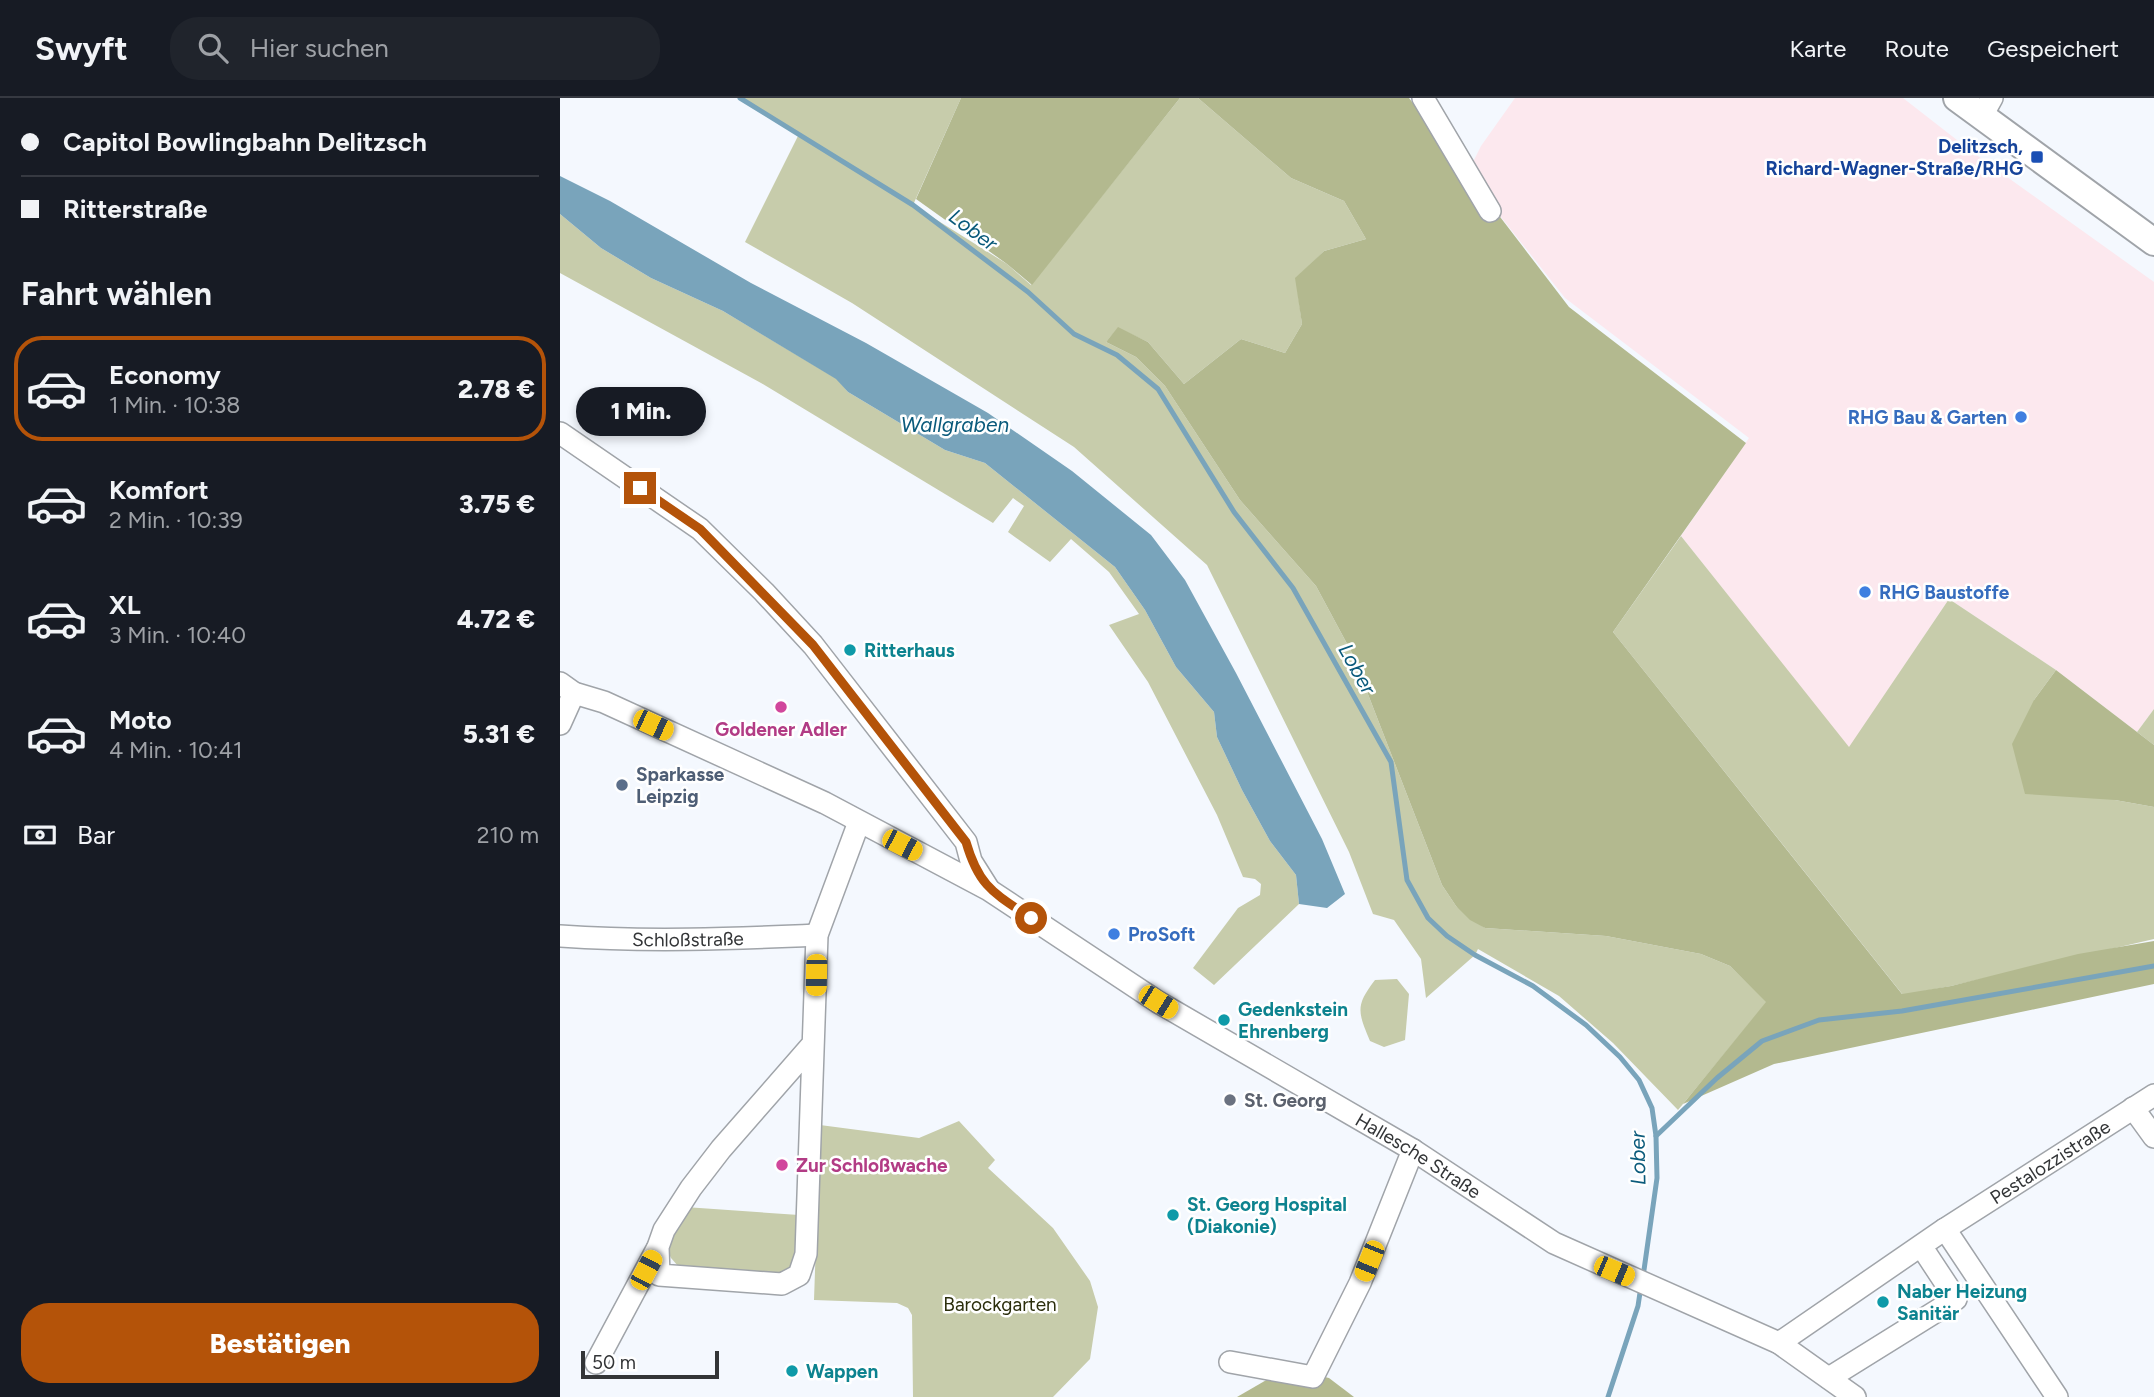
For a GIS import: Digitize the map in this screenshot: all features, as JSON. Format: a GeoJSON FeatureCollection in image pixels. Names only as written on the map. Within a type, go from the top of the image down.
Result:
{"type":"FeatureCollection","features":[{"type":"Feature","properties":{"kind":"street"},"geometry":{"type":"LineString","coordinates":[[1423,98],[1490,211]]}},
{"type":"Feature","properties":{"kind":"street"},"geometry":{"type":"LineString","coordinates":[[1957,98],[1987,107],[2154,242]]}},
{"type":"Feature","properties":{"kind":"street"},"geometry":{"type":"LineString","coordinates":[[560,433],[700,529],[813,645],[966,842],[971,861],[989,890]]}},
{"type":"Feature","properties":{"kind":"street"},"geometry":{"type":"LineString","coordinates":[[560,724],[567,688]]}},
{"type":"Feature","properties":{"kind":"street","name":"Hallesche Straße"},"geometry":{"type":"LineString","coordinates":[[567,688],[604,702],[825,803],[989,890],[1178,1014],[1413,1150],[1553,1243],[1779,1343],[1855,1397]]}},
{"type":"Feature","properties":{"kind":"street"},"geometry":{"type":"LineString","coordinates":[[658,1247],[659,1275],[782,1284],[799,1275],[807,1242],[817,935],[859,822]]}},
{"type":"Feature","properties":{"kind":"street","name":"Schloßstraße"},"geometry":{"type":"LineString","coordinates":[[560,936],[734,939],[817,935]]}},
{"type":"Feature","properties":{"kind":"street"},"geometry":{"type":"LineString","coordinates":[[596,1363],[658,1247],[664,1230],[691,1188],[812,1045]]}},
{"type":"Feature","properties":{"kind":"street","name":"Pestalozzistraße"},"geometry":{"type":"LineString","coordinates":[[1779,1343],[1945,1229],[2154,1095]]}},
{"type":"Feature","properties":{"kind":"street"},"geometry":{"type":"LineString","coordinates":[[2133,1108],[2154,1137]]}},
{"type":"Feature","properties":{"kind":"street"},"geometry":{"type":"LineString","coordinates":[[1230,1362],[1313,1377],[1360,1283],[1413,1150]]}},
{"type":"Feature","properties":{"kind":"street"},"geometry":{"type":"LineString","coordinates":[[1945,1229],[2057,1397]]}},
{"type":"Feature","properties":{"kind":"street"},"geometry":{"type":"LineString","coordinates":[[1829,1378],[1956,1299],[1927,1255]]}},
{"type":"Feature","properties":{"kind":"shaded area"},"geometry":{"type":"Polygon","coordinates":[[[1515,98],[1903,98],[1975,154],[2154,282],[2154,709],[2137,732],[2056,670],[1949,599],[1849,748],[1681,536],[1749,438],[1565,298],[1467,174],[1481,146],[1515,98]]]}},
{"type":"Feature","properties":{"kind":"green space"},"geometry":{"type":"Polygon","coordinates":[[[740,98],[961,98],[913,205],[1007,264],[1031,285],[1180,98],[1198,98],[1291,178],[1344,201],[1366,239],[1324,251],[1296,278],[1302,324],[1285,353],[1241,339],[1184,384],[1148,342],[1118,328],[1106,342],[1136,357],[1165,386],[1240,500],[1316,586],[1352,653],[1442,885],[1456,906],[1485,928],[1606,936],[1701,954],[1730,966],[1767,1002],[1678,1110],[1613,1043],[1559,996],[1478,949],[1475,955],[1426,998],[1421,959],[1394,920],[1373,914],[1349,852],[1207,565],[1074,447],[852,303],[745,242],[799,134],[740,98]]]}},
{"type":"Feature","properties":{"kind":"green space"},"geometry":{"type":"Polygon","coordinates":[[[961,98],[1180,98],[1032,285],[916,199],[961,98]]]}},
{"type":"Feature","properties":{"kind":"green space"},"geometry":{"type":"Polygon","coordinates":[[[1198,98],[1409,98],[1569,307],[1746,443],[1613,632],[1902,994],[1951,986],[2078,954],[2154,941],[2154,984],[1774,1064],[1683,1104],[1766,1002],[1730,966],[1701,954],[1606,936],[1485,928],[1470,920],[1456,906],[1442,885],[1352,653],[1316,586],[1240,500],[1165,386],[1136,357],[1106,342],[1118,327],[1148,342],[1184,384],[1241,339],[1285,353],[1302,324],[1295,278],[1324,251],[1366,239],[1344,201],[1291,178],[1198,98]]]}},
{"type":"Feature","properties":{"kind":"green space"},"geometry":{"type":"Polygon","coordinates":[[[560,214],[601,248],[651,278],[723,311],[837,379],[848,392],[945,450],[985,463],[1115,567],[1145,610],[1176,667],[1214,712],[1217,737],[1242,790],[1270,841],[1296,875],[1299,904],[1214,985],[1193,968],[1238,908],[1260,895],[1261,884],[1255,879],[1243,877],[1217,815],[1148,682],[1109,625],[1139,614],[1109,572],[1071,539],[1050,562],[1008,532],[1024,506],[1013,498],[993,523],[761,383],[560,273],[560,214]]]}},
{"type":"Feature","properties":{"kind":"green space"},"geometry":{"type":"Polygon","coordinates":[[[1681,536],[1849,747],[1949,599],[2056,670],[2034,700],[2115,800],[2154,807],[2154,939],[1903,995],[1613,632],[1681,536]]]}},
{"type":"Feature","properties":{"kind":"green space"},"geometry":{"type":"Polygon","coordinates":[[[2056,670],[2154,745],[2154,807],[2115,800],[2025,794],[2012,744],[2034,700],[2056,670]]]}},
{"type":"Feature","properties":{"kind":"green space"},"geometry":{"type":"Polygon","coordinates":[[[2154,709],[2154,745],[2137,732],[2154,709]]]}},
{"type":"Feature","properties":{"kind":"green space"},"geometry":{"type":"Polygon","coordinates":[[[1397,979],[1409,994],[1405,1040],[1384,1047],[1370,1041],[1361,1016],[1361,1003],[1375,980],[1397,979]]]}},
{"type":"Feature","properties":{"kind":"green space","name":"Barockgarten"},"geometry":{"type":"Polygon","coordinates":[[[959,1121],[995,1160],[988,1168],[1053,1228],[1090,1281],[1098,1307],[1090,1359],[1053,1397],[913,1397],[912,1315],[908,1308],[897,1303],[814,1300],[820,1125],[919,1138],[959,1121]]]}},
{"type":"Feature","properties":{"kind":"green space"},"geometry":{"type":"Polygon","coordinates":[[[685,1207],[799,1215],[796,1261],[788,1270],[777,1274],[678,1266],[666,1248],[685,1207]]]}},
{"type":"Feature","properties":{"kind":"green space"},"geometry":{"type":"Polygon","coordinates":[[[1287,1368],[1329,1378],[1354,1397],[1237,1397],[1287,1368]]]}},
{"type":"Feature","properties":{"kind":"water","name":"Wallgraben"},"geometry":{"type":"Polygon","coordinates":[[[560,176],[610,201],[751,283],[866,343],[988,413],[1072,471],[1151,535],[1185,580],[1236,673],[1322,839],[1345,894],[1327,908],[1299,904],[1296,875],[1270,841],[1242,790],[1217,737],[1214,712],[1176,667],[1145,610],[1115,567],[985,463],[945,450],[848,392],[836,379],[723,311],[651,278],[601,248],[560,214],[560,176]]]}},
{"type":"Feature","properties":{"kind":"waterway","name":"Lober"},"geometry":{"type":"LineString","coordinates":[[740,98],[913,205],[1028,292],[1074,334],[1117,355],[1158,389],[1234,512],[1293,588],[1391,762],[1407,880],[1428,918],[1447,936],[1475,955],[1533,986],[1586,1025],[1620,1057],[1639,1080],[1652,1108],[1657,1178],[1643,1277]]}},
{"type":"Feature","properties":{"kind":"waterway"},"geometry":{"type":"LineString","coordinates":[[1656,1136],[1717,1078],[1762,1041],[1819,1020],[1902,1011],[2154,966]]}},
{"type":"Feature","properties":{"kind":"waterway","name":"Lober"},"geometry":{"type":"LineString","coordinates":[[1608,1397],[1638,1306],[1641,1286]]}},
{"type":"Feature","properties":{"kind":"place","name":"Delitzsch, Richard-Wagner-Straße/RHG"},"geometry":{"type":"Point","coordinates":[2037,157]}},
{"type":"Feature","properties":{"kind":"place","name":"RHG Bau & Garten"},"geometry":{"type":"Point","coordinates":[2021,417]}},
{"type":"Feature","properties":{"kind":"place","name":"RHG Baustoffe"},"geometry":{"type":"Point","coordinates":[1865,592]}},
{"type":"Feature","properties":{"kind":"place","name":"Ritterhaus"},"geometry":{"type":"Point","coordinates":[850,650]}},
{"type":"Feature","properties":{"kind":"place","name":"Goldener Adler"},"geometry":{"type":"Point","coordinates":[781,707]}},
{"type":"Feature","properties":{"kind":"place","name":"Sparkasse Leipzig"},"geometry":{"type":"Point","coordinates":[622,785]}},
{"type":"Feature","properties":{"kind":"place","name":"ProSoft"},"geometry":{"type":"Point","coordinates":[1114,934]}},
{"type":"Feature","properties":{"kind":"place","name":"Gedenkstein Ehrenberg"},"geometry":{"type":"Point","coordinates":[1224,1020]}},
{"type":"Feature","properties":{"kind":"place","name":"St. Georg"},"geometry":{"type":"Point","coordinates":[1230,1100]}},
{"type":"Feature","properties":{"kind":"place","name":"Zur Schloßwache"},"geometry":{"type":"Point","coordinates":[782,1165]}},
{"type":"Feature","properties":{"kind":"place","name":"St. Georg Hospital (Diakonie)"},"geometry":{"type":"Point","coordinates":[1173,1215]}},
{"type":"Feature","properties":{"kind":"place","name":"Naber Heizung Sanitär"},"geometry":{"type":"Point","coordinates":[1883,1302]}},
{"type":"Feature","properties":{"kind":"place","name":"Wappen"},"geometry":{"type":"Point","coordinates":[792,1371]}},
{"type":"Feature","properties":{"kind":"route"},"geometry":{"type":"LineString","coordinates":[[640,488],[700,529],[813,645],[966,842],[971,861],[989,890],[1031,918]]}}]}
